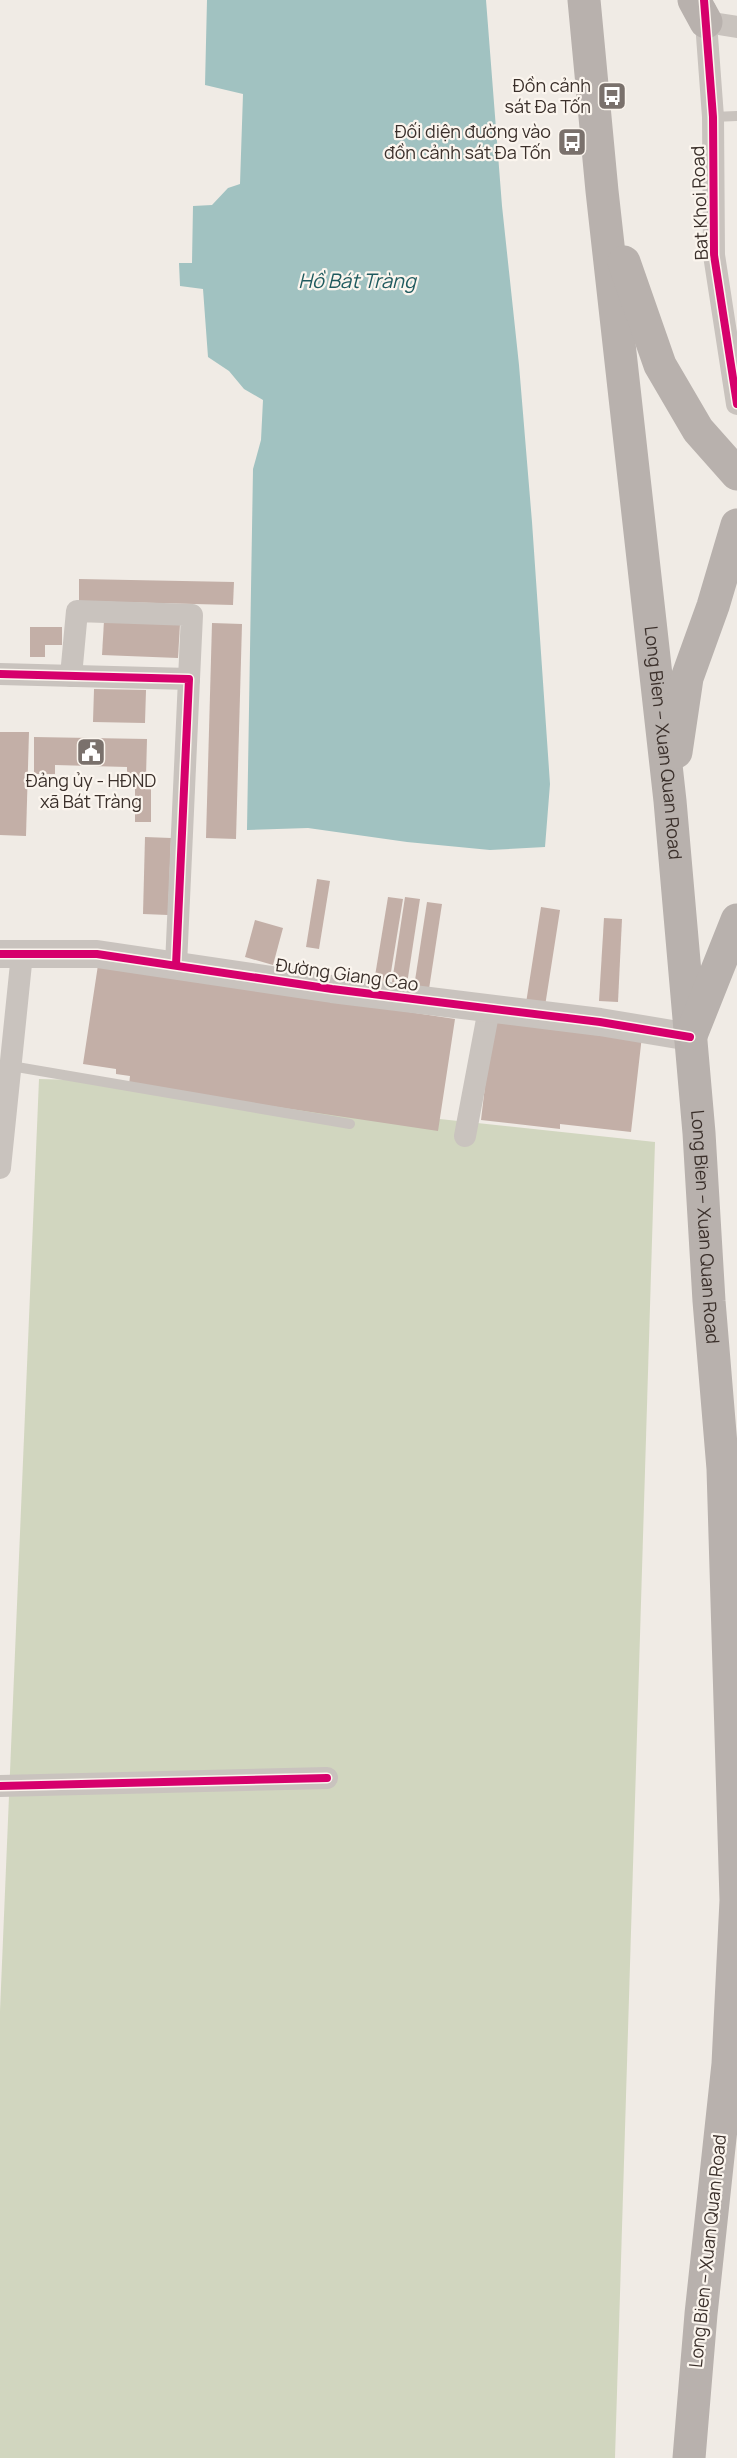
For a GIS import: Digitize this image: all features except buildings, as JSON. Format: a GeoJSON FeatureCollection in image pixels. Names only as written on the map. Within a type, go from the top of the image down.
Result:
{"type":"FeatureCollection","features":[{"type":"Feature","properties":{"kind":"main road","name":"Long Bien – Xuan Quan Road"},"geometry":{"type":"LineString","coordinates":[[584,0],[602,191],[669,801],[699,1133],[709,1301],[723,1469],[735,1772],[736,1900],[728,2064],[701,2313],[689,2458]]}},
{"type":"Feature","properties":{"kind":"main road"},"geometry":{"type":"LineString","coordinates":[[602,191],[639,308],[660,365],[698,430],[737,474]]}},
{"type":"Feature","properties":{"kind":"main road"},"geometry":{"type":"LineString","coordinates":[[669,801],[687,678],[713,606],[737,525]]}},
{"type":"Feature","properties":{"kind":"main road"},"geometry":{"type":"LineString","coordinates":[[690,1037],[737,920]]}},
{"type":"Feature","properties":{"kind":"main road"},"geometry":{"type":"LineString","coordinates":[[709,1301],[737,1380]]}},
{"type":"Feature","properties":{"kind":"street","name":"Bat Khoi Road"},"geometry":{"type":"LineString","coordinates":[[710,12],[714,255],[726,297],[737,404]]}},
{"type":"Feature","properties":{"kind":"street"},"geometry":{"type":"LineString","coordinates":[[71,676],[76,612],[192,615],[176,965]]}},
{"type":"Feature","properties":{"kind":"street"},"geometry":{"type":"LineString","coordinates":[[0,674],[189,679]]}},
{"type":"Feature","properties":{"kind":"street"},"geometry":{"type":"LineString","coordinates":[[0,1168],[11,1066],[11,954]]}},
{"type":"Feature","properties":{"kind":"street","name":"Đường Giang Cao"},"geometry":{"type":"LineString","coordinates":[[11,954],[97,954],[332,989],[600,1022],[690,1037]]}},
{"type":"Feature","properties":{"kind":"street"},"geometry":{"type":"LineString","coordinates":[[465,1137],[489,1008]]}},
{"type":"Feature","properties":{"kind":"street"},"geometry":{"type":"LineString","coordinates":[[0,1786],[327,1778]]}},
{"type":"Feature","properties":{"kind":"lane"},"geometry":{"type":"LineString","coordinates":[[713,117],[737,116]]}},
{"type":"Feature","properties":{"kind":"lane"},"geometry":{"type":"LineString","coordinates":[[11,1066],[350,1124]]}},
{"type":"Feature","properties":{"kind":"green space"},"geometry":{"type":"Polygon","coordinates":[[[39,1079],[75,1080],[655,1142],[615,2458],[0,2458],[0,2011],[39,1079]]]}},
{"type":"Feature","properties":{"kind":"water","name":"Hồ Bát Tràng"},"geometry":{"type":"Polygon","coordinates":[[[207,0],[486,0],[502,206],[519,365],[532,522],[550,784],[545,847],[490,850],[407,842],[308,828],[247,830],[253,469],[261,440],[263,400],[244,389],[229,371],[208,357],[203,289],[180,286],[179,263],[192,263],[193,206],[212,205],[228,188],[240,184],[243,94],[205,85],[207,0]]]}},
{"type":"Feature","properties":{"kind":"cycle path"},"geometry":{"type":"LineString","coordinates":[[704,0],[713,117],[714,255],[737,404]]}},
{"type":"Feature","properties":{"kind":"cycle path"},"geometry":{"type":"LineString","coordinates":[[0,674],[189,679],[176,965]]}},
{"type":"Feature","properties":{"kind":"cycle path"},"geometry":{"type":"LineString","coordinates":[[0,954],[97,954],[332,989],[600,1022],[690,1037]]}},
{"type":"Feature","properties":{"kind":"cycle path"},"geometry":{"type":"LineString","coordinates":[[0,1786],[327,1778]]}},
{"type":"Feature","properties":{"kind":"place","name":"Đồn cảnh sát Đa Tốn"},"geometry":{"type":"Point","coordinates":[612,96]}},
{"type":"Feature","properties":{"kind":"place","name":"Đối diện đường vào đồn cảnh sát Đa Tốn"},"geometry":{"type":"Point","coordinates":[572,142]}},
{"type":"Feature","properties":{"kind":"place","name":"Đảng ủy - HĐND xã Bát Tràng"},"geometry":{"type":"Point","coordinates":[91,752]}}]}
